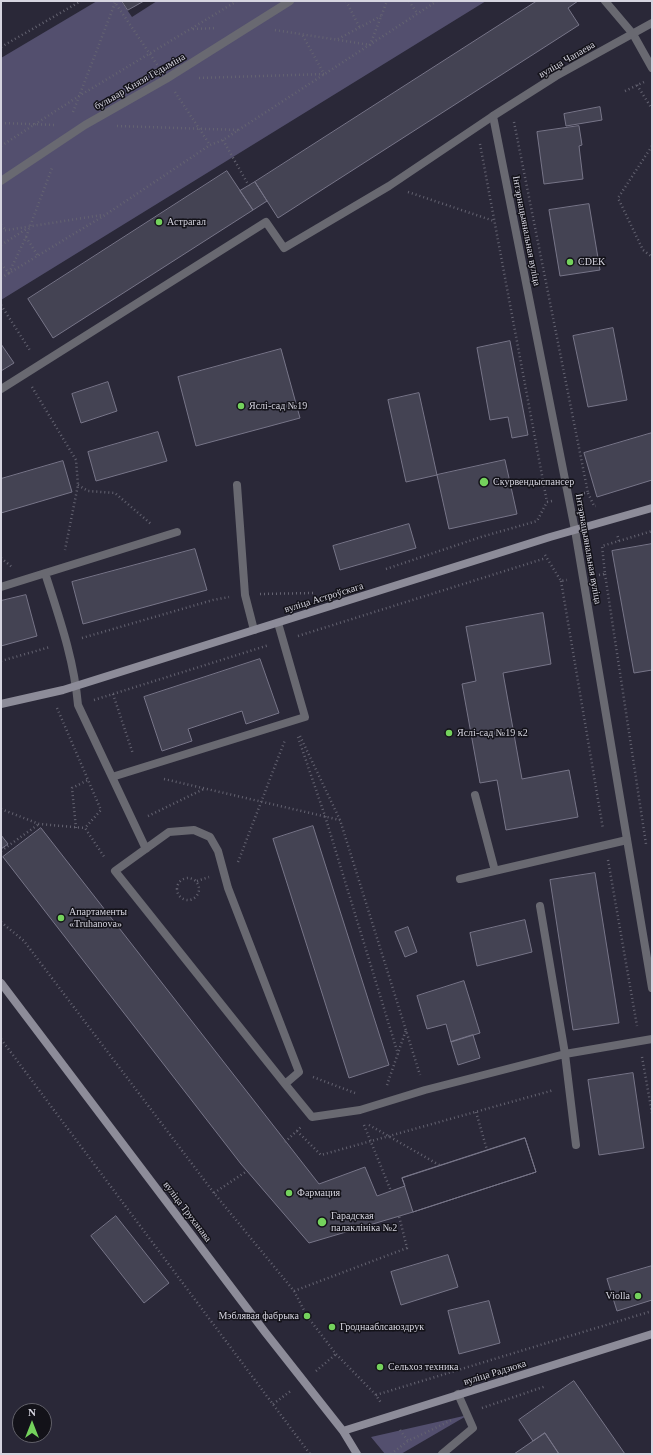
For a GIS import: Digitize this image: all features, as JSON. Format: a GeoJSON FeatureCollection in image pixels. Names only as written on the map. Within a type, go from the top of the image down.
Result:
{"type":"FeatureCollection","features":[{"type":"Feature","properties":{"kind":"street","name":"бульвар Князя Гедыміна"},"geometry":{"type":"LineString","coordinates":[[1,181],[61,143],[85,125],[166,79],[290,1]]}},
{"type":"Feature","properties":{"kind":"street"},"geometry":{"type":"LineString","coordinates":[[605,1],[633,34],[652,68]]}},
{"type":"Feature","properties":{"kind":"street","name":"вуліца Чапаева"},"geometry":{"type":"LineString","coordinates":[[40,365],[266,222],[284,248],[389,186],[493,116],[556,76],[652,23]]}},
{"type":"Feature","properties":{"kind":"street","name":"Інтэрнацыянальная вуліца"},"geometry":{"type":"LineString","coordinates":[[493,116],[575,530],[652,988]]}},
{"type":"Feature","properties":{"kind":"street"},"geometry":{"type":"LineString","coordinates":[[1,389],[40,365]]}},
{"type":"Feature","properties":{"kind":"street"},"geometry":{"type":"LineString","coordinates":[[237,485],[245,595],[254,630]]}},
{"type":"Feature","properties":{"kind":"street","name":"вуліца Астроўскага"},"geometry":{"type":"LineString","coordinates":[[1,704],[76,686],[575,530],[652,508]]}},
{"type":"Feature","properties":{"kind":"street"},"geometry":{"type":"LineString","coordinates":[[1,587],[177,532]]}},
{"type":"Feature","properties":{"kind":"street"},"geometry":{"type":"LineString","coordinates":[[45,573],[68,642],[78,705],[146,849]]}},
{"type":"Feature","properties":{"kind":"street"},"geometry":{"type":"LineString","coordinates":[[112,777],[305,717],[278,623]]}},
{"type":"Feature","properties":{"kind":"street"},"geometry":{"type":"LineString","coordinates":[[475,795],[494,871]]}},
{"type":"Feature","properties":{"kind":"street"},"geometry":{"type":"LineString","coordinates":[[285,1084],[299,1072],[228,888],[218,851],[210,837],[194,830],[169,832],[115,871],[285,1084],[312,1117],[360,1110],[425,1090],[565,1054],[652,1039]]}},
{"type":"Feature","properties":{"kind":"street"},"geometry":{"type":"LineString","coordinates":[[460,879],[627,840]]}},
{"type":"Feature","properties":{"kind":"street"},"geometry":{"type":"LineString","coordinates":[[540,906],[565,1054],[576,1146]]}},
{"type":"Feature","properties":{"kind":"street","name":"вуліца Труханава"},"geometry":{"type":"LineString","coordinates":[[1,983],[265,1332],[343,1430],[357,1454]]}},
{"type":"Feature","properties":{"kind":"street","name":"вуліца Радзюка"},"geometry":{"type":"LineString","coordinates":[[343,1430],[389,1417],[652,1334]]}},
{"type":"Feature","properties":{"kind":"street"},"geometry":{"type":"LineString","coordinates":[[442,1454],[473,1428],[458,1394]]}},
{"type":"Feature","properties":{"kind":"path"},"geometry":{"type":"LineString","coordinates":[[1,47],[81,1]]}},
{"type":"Feature","properties":{"kind":"path"},"geometry":{"type":"LineString","coordinates":[[1,146],[237,1]]}},
{"type":"Feature","properties":{"kind":"path"},"geometry":{"type":"LineString","coordinates":[[346,1],[360,28]]}},
{"type":"Feature","properties":{"kind":"path"},"geometry":{"type":"LineString","coordinates":[[370,45],[387,1]]}},
{"type":"Feature","properties":{"kind":"path"},"geometry":{"type":"LineString","coordinates":[[408,1],[417,13]]}},
{"type":"Feature","properties":{"kind":"path"},"geometry":{"type":"LineString","coordinates":[[1,278],[105,215],[210,145],[223,140],[417,13],[438,1]]}},
{"type":"Feature","properties":{"kind":"path"},"geometry":{"type":"LineString","coordinates":[[337,39],[381,16]]}},
{"type":"Feature","properties":{"kind":"path"},"geometry":{"type":"LineString","coordinates":[[250,26],[370,45]]}},
{"type":"Feature","properties":{"kind":"path"},"geometry":{"type":"LineString","coordinates":[[193,29],[222,28]]}},
{"type":"Feature","properties":{"kind":"path"},"geometry":{"type":"LineString","coordinates":[[302,34],[324,74]]}},
{"type":"Feature","properties":{"kind":"path"},"geometry":{"type":"LineString","coordinates":[[198,78],[324,74]]}},
{"type":"Feature","properties":{"kind":"path"},"geometry":{"type":"LineString","coordinates":[[625,91],[647,80]]}},
{"type":"Feature","properties":{"kind":"path"},"geometry":{"type":"LineString","coordinates":[[637,85],[652,109]]}},
{"type":"Feature","properties":{"kind":"path"},"geometry":{"type":"LineString","coordinates":[[510,106],[588,492]]}},
{"type":"Feature","properties":{"kind":"path"},"geometry":{"type":"LineString","coordinates":[[1,123],[85,125]]}},
{"type":"Feature","properties":{"kind":"path"},"geometry":{"type":"LineString","coordinates":[[116,126],[238,130]]}},
{"type":"Feature","properties":{"kind":"path"},"geometry":{"type":"LineString","coordinates":[[477,128],[547,502]]}},
{"type":"Feature","properties":{"kind":"path"},"geometry":{"type":"LineString","coordinates":[[223,140],[249,186]]}},
{"type":"Feature","properties":{"kind":"path"},"geometry":{"type":"LineString","coordinates":[[652,146],[618,198],[643,250],[652,257]]}},
{"type":"Feature","properties":{"kind":"path"},"geometry":{"type":"LineString","coordinates":[[389,186],[494,221]]}},
{"type":"Feature","properties":{"kind":"path"},"geometry":{"type":"LineString","coordinates":[[1,231],[105,215]]}},
{"type":"Feature","properties":{"kind":"path"},"geometry":{"type":"LineString","coordinates":[[1,225],[6,230]]}},
{"type":"Feature","properties":{"kind":"path"},"geometry":{"type":"LineString","coordinates":[[1,245],[30,226]]}},
{"type":"Feature","properties":{"kind":"path"},"geometry":{"type":"LineString","coordinates":[[26,237],[38,256]]}},
{"type":"Feature","properties":{"kind":"path"},"geometry":{"type":"LineString","coordinates":[[1,264],[9,273]]}},
{"type":"Feature","properties":{"kind":"path"},"geometry":{"type":"LineString","coordinates":[[1,305],[40,365]]}},
{"type":"Feature","properties":{"kind":"path"},"geometry":{"type":"LineString","coordinates":[[25,374],[76,460],[78,485],[61,568]]}},
{"type":"Feature","properties":{"kind":"path"},"geometry":{"type":"LineString","coordinates":[[78,485],[88,491],[115,493],[165,536]]}},
{"type":"Feature","properties":{"kind":"path"},"geometry":{"type":"LineString","coordinates":[[384,570],[481,537],[537,521]]}},
{"type":"Feature","properties":{"kind":"path"},"geometry":{"type":"LineString","coordinates":[[619,540],[652,531]]}},
{"type":"Feature","properties":{"kind":"path"},"geometry":{"type":"LineString","coordinates":[[605,574],[647,850]]}},
{"type":"Feature","properties":{"kind":"path"},"geometry":{"type":"LineString","coordinates":[[1,661],[212,600],[245,595],[318,593]]}},
{"type":"Feature","properties":{"kind":"path"},"geometry":{"type":"LineString","coordinates":[[113,694],[138,769]]}},
{"type":"Feature","properties":{"kind":"path"},"geometry":{"type":"LineString","coordinates":[[1,809],[39,824],[76,828],[85,828],[101,810],[57,708]]}},
{"type":"Feature","properties":{"kind":"path"},"geometry":{"type":"LineString","coordinates":[[228,888],[292,721]]}},
{"type":"Feature","properties":{"kind":"path"},"geometry":{"type":"LineString","coordinates":[[292,721],[325,816],[398,1054]]}},
{"type":"Feature","properties":{"kind":"path"},"geometry":{"type":"LineString","coordinates":[[292,721],[340,820],[425,1090]]}},
{"type":"Feature","properties":{"kind":"path"},"geometry":{"type":"LineString","coordinates":[[160,778],[340,820]]}},
{"type":"Feature","properties":{"kind":"path"},"geometry":{"type":"LineString","coordinates":[[76,828],[72,788],[88,780]]}},
{"type":"Feature","properties":{"kind":"path"},"geometry":{"type":"LineString","coordinates":[[134,823],[205,789]]}},
{"type":"Feature","properties":{"kind":"path"},"geometry":{"type":"LineString","coordinates":[[1,851],[39,824]]}},
{"type":"Feature","properties":{"kind":"path"},"geometry":{"type":"LineString","coordinates":[[85,828],[115,871]]}},
{"type":"Feature","properties":{"kind":"path"},"geometry":{"type":"LineString","coordinates":[[192,878],[197,882],[199,893],[195,898],[190,900],[179,896],[176,891],[177,885],[181,880],[192,878]]}},
{"type":"Feature","properties":{"kind":"path"},"geometry":{"type":"LineString","coordinates":[[1,922],[24,941],[214,1193],[294,1291],[307,1316],[336,1354],[376,1395],[389,1417],[408,1441]]}},
{"type":"Feature","properties":{"kind":"path"},"geometry":{"type":"LineString","coordinates":[[299,1072],[381,1104],[406,1030]]}},
{"type":"Feature","properties":{"kind":"path"},"geometry":{"type":"LineString","coordinates":[[1,1039],[310,1454]]}},
{"type":"Feature","properties":{"kind":"path"},"geometry":{"type":"LineString","coordinates":[[297,1131],[321,1155],[569,1086]]}},
{"type":"Feature","properties":{"kind":"path"},"geometry":{"type":"LineString","coordinates":[[476,1112],[487,1150]]}},
{"type":"Feature","properties":{"kind":"path"},"geometry":{"type":"LineString","coordinates":[[285,1142],[312,1117]]}},
{"type":"Feature","properties":{"kind":"path"},"geometry":{"type":"LineString","coordinates":[[391,1192],[363,1122],[441,1166]]}},
{"type":"Feature","properties":{"kind":"path"},"geometry":{"type":"LineString","coordinates":[[214,1193],[247,1171]]}},
{"type":"Feature","properties":{"kind":"path"},"geometry":{"type":"LineString","coordinates":[[294,1291],[407,1248],[399,1216]]}},
{"type":"Feature","properties":{"kind":"path"},"geometry":{"type":"LineString","coordinates":[[376,1395],[652,1311]]}},
{"type":"Feature","properties":{"kind":"path"},"geometry":{"type":"LineString","coordinates":[[391,1454],[408,1441],[467,1413],[548,1386]]}},
{"type":"Feature","properties":{"kind":"shaded area"},"geometry":{"type":"Polygon","coordinates":[[[97,1],[121,1],[132,17],[157,1],[486,1],[1,300],[1,58],[97,1]]]}},
{"type":"Feature","properties":{"kind":"shaded area"},"geometry":{"type":"Polygon","coordinates":[[[468,1415],[401,1454],[385,1454],[371,1437],[468,1415]]]}},
{"type":"Feature","properties":{"kind":"building"},"geometry":{"type":"Polygon","coordinates":[[[122,1],[144,1],[128,10],[122,1]]]}},
{"type":"Feature","properties":{"kind":"building"},"geometry":{"type":"Polygon","coordinates":[[[537,1],[578,1],[568,8],[579,25],[278,218],[255,182],[537,1]]]}},
{"type":"Feature","properties":{"kind":"building"},"geometry":{"type":"Polygon","coordinates":[[[600,107],[602,120],[566,126],[564,114],[600,107]]]}},
{"type":"Feature","properties":{"kind":"building"},"geometry":{"type":"Polygon","coordinates":[[[579,126],[582,145],[579,146],[583,179],[544,184],[537,132],[579,126]]]}},
{"type":"Feature","properties":{"kind":"building"},"geometry":{"type":"Polygon","coordinates":[[[227,171],[253,210],[53,338],[28,299],[227,171]]]}},
{"type":"Feature","properties":{"kind":"building"},"geometry":{"type":"Polygon","coordinates":[[[255,182],[267,201],[253,210],[240,191],[255,182]]]}},
{"type":"Feature","properties":{"kind":"building"},"geometry":{"type":"Polygon","coordinates":[[[589,204],[600,270],[560,276],[549,210],[589,204]]]}},
{"type":"Feature","properties":{"kind":"building"},"geometry":{"type":"Polygon","coordinates":[[[613,328],[627,400],[588,407],[573,336],[613,328]]]}},
{"type":"Feature","properties":{"kind":"building"},"geometry":{"type":"Polygon","coordinates":[[[510,341],[528,435],[512,438],[508,417],[490,420],[477,348],[510,341]]]}},
{"type":"Feature","properties":{"kind":"building"},"geometry":{"type":"Polygon","coordinates":[[[1,344],[14,363],[1,371],[1,344]]]}},
{"type":"Feature","properties":{"kind":"building"},"geometry":{"type":"Polygon","coordinates":[[[281,349],[300,418],[196,446],[178,377],[281,349]]]}},
{"type":"Feature","properties":{"kind":"building"},"geometry":{"type":"Polygon","coordinates":[[[108,382],[117,411],[81,423],[72,394],[108,382]]]}},
{"type":"Feature","properties":{"kind":"building"},"geometry":{"type":"Polygon","coordinates":[[[419,393],[437,475],[406,482],[388,400],[419,393]]]}},
{"type":"Feature","properties":{"kind":"building"},"geometry":{"type":"Polygon","coordinates":[[[158,432],[167,461],[96,481],[88,452],[158,432]]]}},
{"type":"Feature","properties":{"kind":"building"},"geometry":{"type":"Polygon","coordinates":[[[652,433],[652,480],[597,497],[584,453],[652,433]]]}},
{"type":"Feature","properties":{"kind":"building"},"geometry":{"type":"Polygon","coordinates":[[[505,460],[517,514],[449,529],[437,475],[505,460]]]}},
{"type":"Feature","properties":{"kind":"building"},"geometry":{"type":"Polygon","coordinates":[[[63,461],[72,492],[1,513],[1,479],[63,461]]]}},
{"type":"Feature","properties":{"kind":"building"},"geometry":{"type":"Polygon","coordinates":[[[409,524],[416,548],[340,570],[333,546],[409,524]]]}},
{"type":"Feature","properties":{"kind":"building"},"geometry":{"type":"Polygon","coordinates":[[[652,544],[652,670],[634,673],[612,551],[652,544]]]}},
{"type":"Feature","properties":{"kind":"building"},"geometry":{"type":"Polygon","coordinates":[[[195,549],[207,590],[83,624],[72,582],[195,549]]]}},
{"type":"Feature","properties":{"kind":"building"},"geometry":{"type":"Polygon","coordinates":[[[26,595],[37,636],[1,646],[1,601],[26,595]]]}},
{"type":"Feature","properties":{"kind":"building"},"geometry":{"type":"Polygon","coordinates":[[[543,613],[551,664],[503,673],[522,779],[569,770],[578,817],[506,830],[497,780],[480,783],[462,684],[476,681],[466,627],[543,613]]]}},
{"type":"Feature","properties":{"kind":"building"},"geometry":{"type":"Polygon","coordinates":[[[260,659],[279,713],[246,724],[242,711],[188,729],[192,741],[162,751],[144,697],[260,659]]]}},
{"type":"Feature","properties":{"kind":"building"},"geometry":{"type":"Polygon","coordinates":[[[313,826],[389,1065],[349,1078],[273,839],[313,826]]]}},
{"type":"Feature","properties":{"kind":"building"},"geometry":{"type":"Polygon","coordinates":[[[41,828],[319,1184],[365,1167],[377,1196],[405,1186],[402,1178],[525,1138],[536,1172],[413,1212],[309,1243],[241,1164],[3,857],[41,828]]]}},
{"type":"Feature","properties":{"kind":"building"},"geometry":{"type":"Polygon","coordinates":[[[1,835],[8,844],[1,849],[1,835]]]}},
{"type":"Feature","properties":{"kind":"building"},"geometry":{"type":"Polygon","coordinates":[[[595,873],[619,1023],[573,1030],[550,880],[595,873]]]}},
{"type":"Feature","properties":{"kind":"building"},"geometry":{"type":"Polygon","coordinates":[[[525,920],[532,952],[477,966],[470,933],[525,920]]]}},
{"type":"Feature","properties":{"kind":"building"},"geometry":{"type":"Polygon","coordinates":[[[408,927],[417,952],[405,957],[395,932],[408,927]]]}},
{"type":"Feature","properties":{"kind":"building"},"geometry":{"type":"Polygon","coordinates":[[[464,981],[480,1033],[451,1042],[446,1024],[427,1029],[417,996],[464,981]]]}},
{"type":"Feature","properties":{"kind":"building"},"geometry":{"type":"Polygon","coordinates":[[[473,1035],[480,1058],[458,1065],[451,1042],[473,1035]]]}},
{"type":"Feature","properties":{"kind":"building"},"geometry":{"type":"Polygon","coordinates":[[[633,1073],[644,1148],[599,1155],[588,1080],[633,1073]]]}},
{"type":"Feature","properties":{"kind":"building"},"geometry":{"type":"Polygon","coordinates":[[[525,1138],[536,1172],[413,1212],[402,1178],[525,1138]]]}},
{"type":"Feature","properties":{"kind":"building"},"geometry":{"type":"Polygon","coordinates":[[[116,1216],[169,1283],[144,1303],[91,1236],[116,1216]]]}},
{"type":"Feature","properties":{"kind":"building"},"geometry":{"type":"Polygon","coordinates":[[[448,1255],[458,1287],[401,1305],[391,1272],[448,1255]]]}},
{"type":"Feature","properties":{"kind":"building"},"geometry":{"type":"Polygon","coordinates":[[[652,1266],[652,1300],[617,1311],[607,1279],[652,1266]]]}},
{"type":"Feature","properties":{"kind":"building"},"geometry":{"type":"Polygon","coordinates":[[[489,1301],[500,1343],[459,1354],[448,1311],[489,1301]]]}},
{"type":"Feature","properties":{"kind":"building"},"geometry":{"type":"Polygon","coordinates":[[[574,1381],[625,1454],[559,1454],[545,1433],[533,1441],[519,1420],[574,1381]]]}},
{"type":"Feature","properties":{"kind":"building"},"geometry":{"type":"Polygon","coordinates":[[[545,1433],[559,1454],[514,1454],[533,1441],[545,1433]]]}},
{"type":"Feature","properties":{"kind":"place","name":"Астрагал"},"geometry":{"type":"Point","coordinates":[159,222]}},
{"type":"Feature","properties":{"kind":"place","name":"CDEK"},"geometry":{"type":"Point","coordinates":[570,262]}},
{"type":"Feature","properties":{"kind":"place","name":"Яслі-сад №19"},"geometry":{"type":"Point","coordinates":[241,406]}},
{"type":"Feature","properties":{"kind":"place","name":"Скурвендыспансер"},"geometry":{"type":"Point","coordinates":[484,482]}},
{"type":"Feature","properties":{"kind":"place","name":"Яслі-сад №19 к2"},"geometry":{"type":"Point","coordinates":[449,733]}},
{"type":"Feature","properties":{"kind":"place","name":"Апартаменты «Truhanova»"},"geometry":{"type":"Point","coordinates":[61,918]}},
{"type":"Feature","properties":{"kind":"place","name":"Фармация"},"geometry":{"type":"Point","coordinates":[289,1193]}},
{"type":"Feature","properties":{"kind":"place","name":"Гарадская палаклініка №2"},"geometry":{"type":"Point","coordinates":[322,1222]}},
{"type":"Feature","properties":{"kind":"place","name":"Violla"},"geometry":{"type":"Point","coordinates":[638,1296]}},
{"type":"Feature","properties":{"kind":"place","name":"Мэблявая фабрыка"},"geometry":{"type":"Point","coordinates":[307,1316]}},
{"type":"Feature","properties":{"kind":"place","name":"Гроднааблсаюздрук"},"geometry":{"type":"Point","coordinates":[332,1327]}},
{"type":"Feature","properties":{"kind":"place","name":"Сельхоз техника"},"geometry":{"type":"Point","coordinates":[380,1367]}}]}
